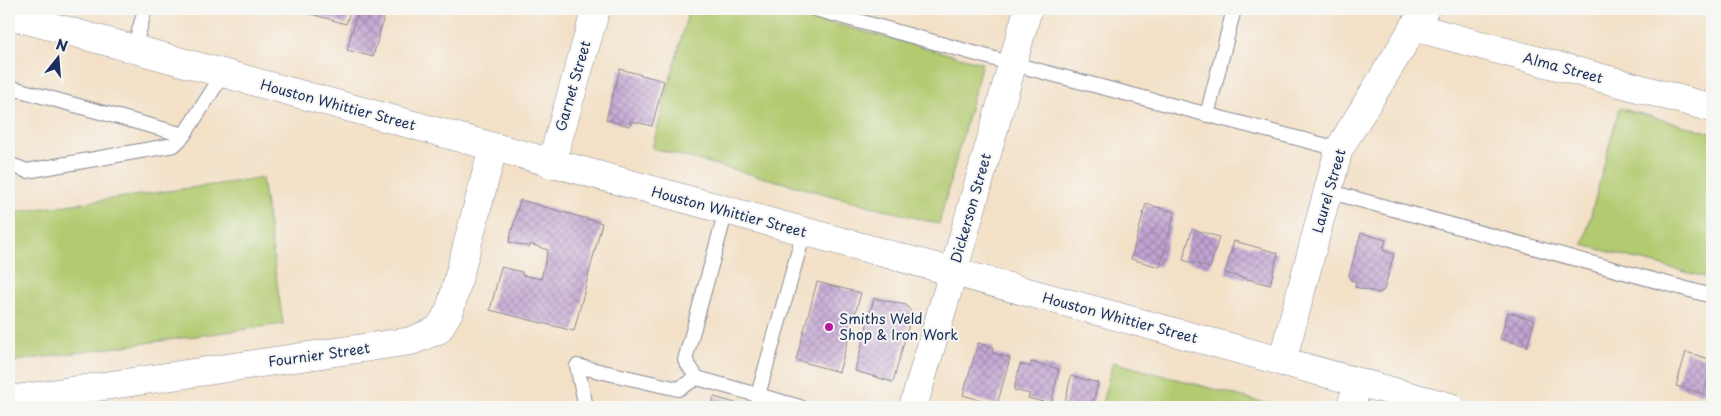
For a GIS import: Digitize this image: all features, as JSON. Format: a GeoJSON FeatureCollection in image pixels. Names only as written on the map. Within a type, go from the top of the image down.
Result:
{"type":"FeatureCollection","features":[{"type":"Feature","properties":{"kind":"street","name":"Garnet Street"},"geometry":{"type":"LineString","coordinates":[[551,164],[596,9]]}},
{"type":"Feature","properties":{"kind":"street","name":"Dickerson Street"},"geometry":{"type":"LineString","coordinates":[[913,407],[1028,9]]}},
{"type":"Feature","properties":{"kind":"street","name":"Houston Whittier Street"},"geometry":{"type":"LineString","coordinates":[[16,14],[223,74],[1282,362],[1355,395],[1450,407]]}},
{"type":"Feature","properties":{"kind":"street","name":"Alma Street"},"geometry":{"type":"LineString","coordinates":[[1420,18],[1712,108]]}},
{"type":"Feature","properties":{"kind":"street","name":"Laurel Street"},"geometry":{"type":"LineString","coordinates":[[1282,362],[1338,149],[1420,18]]}},
{"type":"Feature","properties":{"kind":"street","name":"Fournier Street"},"geometry":{"type":"LineString","coordinates":[[9,400],[411,341],[438,330],[450,310],[493,148]]}},
{"type":"Feature","properties":{"kind":"lane"},"geometry":{"type":"LineString","coordinates":[[134,49],[145,9]]}},
{"type":"Feature","properties":{"kind":"lane"},"geometry":{"type":"LineString","coordinates":[[819,9],[1013,64],[1338,149]]}},
{"type":"Feature","properties":{"kind":"lane"},"geometry":{"type":"LineString","coordinates":[[1207,115],[1234,9]]}},
{"type":"Feature","properties":{"kind":"lane"},"geometry":{"type":"LineString","coordinates":[[9,164],[27,170],[37,169],[174,145],[184,135],[223,74]]}},
{"type":"Feature","properties":{"kind":"lane"},"geometry":{"type":"LineString","coordinates":[[9,87],[184,135]]}},
{"type":"Feature","properties":{"kind":"lane"},"geometry":{"type":"LineString","coordinates":[[1328,191],[1712,296]]}},
{"type":"Feature","properties":{"kind":"lane"},"geometry":{"type":"LineString","coordinates":[[726,211],[685,360],[697,378],[800,407]]}},
{"type":"Feature","properties":{"kind":"lane"},"geometry":{"type":"LineString","coordinates":[[758,395],[804,232]]}},
{"type":"Feature","properties":{"kind":"lane"},"geometry":{"type":"LineString","coordinates":[[586,407],[576,366],[678,389],[697,378]]}},
{"type":"Feature","properties":{"kind":"green space"},"geometry":{"type":"Polygon","coordinates":[[[689,9],[779,9],[982,63],[939,224],[652,148],[689,9]]]}},
{"type":"Feature","properties":{"kind":"green space"},"geometry":{"type":"Polygon","coordinates":[[[1619,108],[1712,133],[1712,279],[1583,245],[1619,108]]]}},
{"type":"Feature","properties":{"kind":"green space"},"geometry":{"type":"Polygon","coordinates":[[[262,178],[283,324],[9,362],[9,213],[262,178]]]}},
{"type":"Feature","properties":{"kind":"green space"},"geometry":{"type":"Polygon","coordinates":[[[1113,362],[1280,407],[1101,407],[1113,362]]]}},
{"type":"Feature","properties":{"kind":"building"},"geometry":{"type":"Polygon","coordinates":[[[294,9],[351,9],[346,24],[294,9]]]}},
{"type":"Feature","properties":{"kind":"building"},"geometry":{"type":"Polygon","coordinates":[[[358,9],[386,9],[373,57],[347,50],[358,9]]]}},
{"type":"Feature","properties":{"kind":"building"},"geometry":{"type":"Polygon","coordinates":[[[620,69],[664,81],[652,126],[631,121],[630,126],[606,120],[620,69]]]}},
{"type":"Feature","properties":{"kind":"building"},"geometry":{"type":"Polygon","coordinates":[[[520,200],[602,223],[574,331],[490,310],[501,267],[522,272],[522,275],[541,279],[548,250],[530,244],[530,247],[509,242],[520,200]]]}},
{"type":"Feature","properties":{"kind":"building"},"geometry":{"type":"Polygon","coordinates":[[[1146,204],[1175,212],[1160,267],[1131,259],[1146,204]]]}},
{"type":"Feature","properties":{"kind":"building"},"geometry":{"type":"Polygon","coordinates":[[[1192,229],[1219,237],[1210,268],[1183,260],[1192,229]]]}},
{"type":"Feature","properties":{"kind":"building"},"geometry":{"type":"Polygon","coordinates":[[[1361,233],[1386,240],[1383,250],[1394,254],[1384,290],[1379,293],[1355,287],[1356,281],[1351,280],[1349,275],[1361,233]]]}},
{"type":"Feature","properties":{"kind":"building"},"geometry":{"type":"Polygon","coordinates":[[[1234,241],[1278,253],[1270,285],[1225,273],[1234,241]]]}},
{"type":"Feature","properties":{"kind":"building","name":"Smiths Weld Shop & Iron Work"},"geometry":{"type":"Polygon","coordinates":[[[817,282],[861,293],[839,372],[796,360],[817,282]]]}},
{"type":"Feature","properties":{"kind":"building"},"geometry":{"type":"Polygon","coordinates":[[[874,298],[906,305],[912,313],[893,382],[855,371],[874,298]]]}},
{"type":"Feature","properties":{"kind":"building"},"geometry":{"type":"Polygon","coordinates":[[[1508,312],[1535,320],[1527,346],[1500,339],[1508,312]]]}},
{"type":"Feature","properties":{"kind":"building"},"geometry":{"type":"Polygon","coordinates":[[[978,343],[993,347],[992,353],[1010,358],[997,405],[963,395],[978,343]]]}},
{"type":"Feature","properties":{"kind":"building"},"geometry":{"type":"Polygon","coordinates":[[[1686,352],[1712,360],[1704,394],[1676,386],[1686,352]]]}},
{"type":"Feature","properties":{"kind":"building"},"geometry":{"type":"Polygon","coordinates":[[[1031,362],[1059,369],[1051,404],[1028,398],[1030,394],[1014,390],[1020,364],[1030,367],[1031,362]]]}},
{"type":"Feature","properties":{"kind":"building"},"geometry":{"type":"Polygon","coordinates":[[[1071,376],[1098,383],[1092,407],[1064,407],[1071,376]]]}},
{"type":"Feature","properties":{"kind":"building"},"geometry":{"type":"Polygon","coordinates":[[[714,397],[749,407],[711,407],[714,397]]]}},
{"type":"Feature","properties":{"kind":"place","name":"Smiths Weld Shop & Iron Work"},"geometry":{"type":"Point","coordinates":[829,327]}}]}
